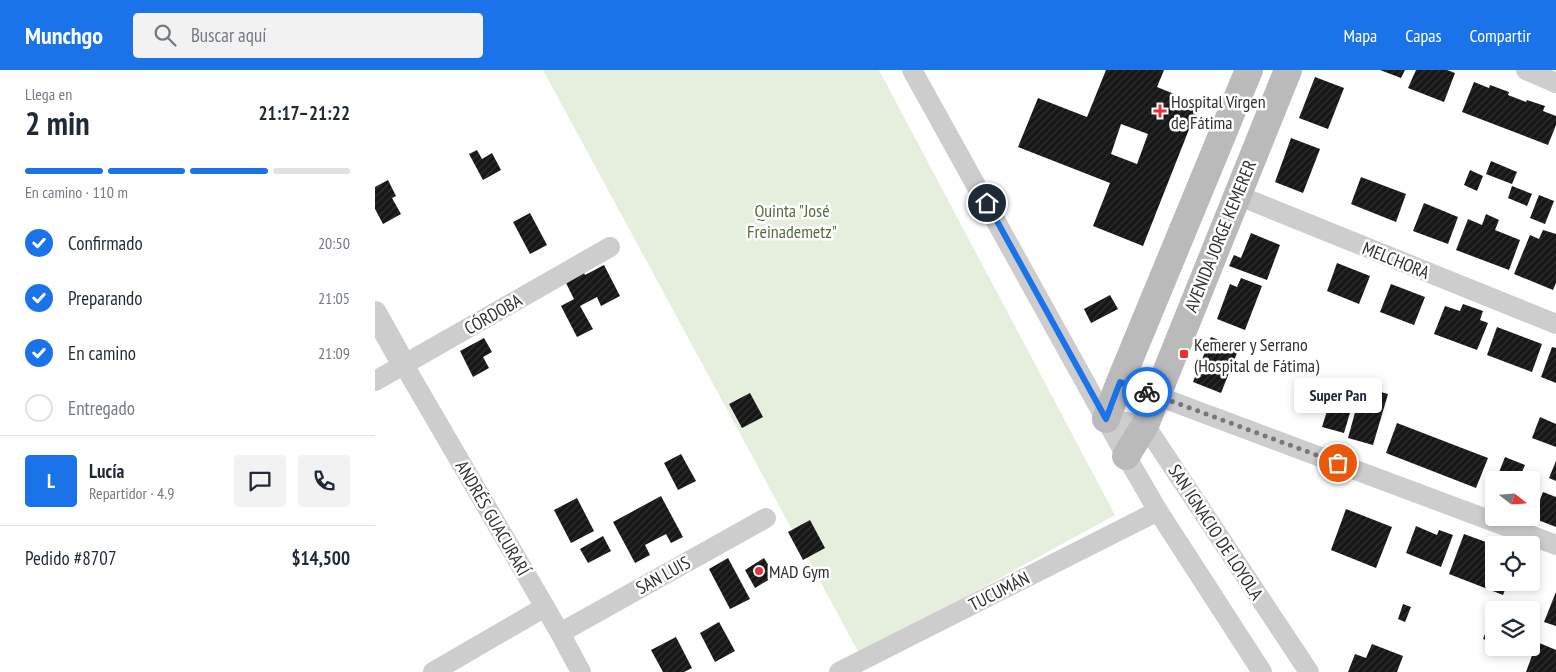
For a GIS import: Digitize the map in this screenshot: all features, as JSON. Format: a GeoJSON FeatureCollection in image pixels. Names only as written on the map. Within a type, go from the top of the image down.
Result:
{"type":"FeatureCollection","features":[{"type":"Feature","properties":{"kind":"main road","name":"AVENIDA JORGE KEMERER"},"geometry":{"type":"LineString","coordinates":[[1106,419],[1249,70]]}},
{"type":"Feature","properties":{"kind":"main road","name":"AVENIDA JORGE KEMERER"},"geometry":{"type":"LineString","coordinates":[[1126,456],[1145,424],[1288,70]]}},
{"type":"Feature","properties":{"kind":"street","name":"SAN IGNACIO DE LOYOLA"},"geometry":{"type":"LineString","coordinates":[[912,70],[1126,456],[1262,672]]}},
{"type":"Feature","properties":{"kind":"street"},"geometry":{"type":"LineString","coordinates":[[1526,70],[1556,83]]}},
{"type":"Feature","properties":{"kind":"street","name":"MELCHORA"},"geometry":{"type":"LineString","coordinates":[[1237,195],[1556,324]]}},
{"type":"Feature","properties":{"kind":"street","name":"CÓRDOBA"},"geometry":{"type":"LineString","coordinates":[[375,381],[610,247]]}},
{"type":"Feature","properties":{"kind":"street"},"geometry":{"type":"LineString","coordinates":[[375,313],[404,365]]}},
{"type":"Feature","properties":{"kind":"street","name":"ANDRÉS GUACURARÍ"},"geometry":{"type":"LineString","coordinates":[[404,365],[581,672]]}},
{"type":"Feature","properties":{"kind":"street"},"geometry":{"type":"LineString","coordinates":[[1120,382],[1556,545]]}},
{"type":"Feature","properties":{"kind":"street"},"geometry":{"type":"LineString","coordinates":[[1106,419],[1145,424]]}},
{"type":"Feature","properties":{"kind":"street","name":"SAN IGNACIO DE LOYOLA"},"geometry":{"type":"LineString","coordinates":[[1145,424],[1309,672]]}},
{"type":"Feature","properties":{"kind":"street","name":"TUCUMÁN"},"geometry":{"type":"LineString","coordinates":[[839,672],[1159,511]]}},
{"type":"Feature","properties":{"kind":"street","name":"SAN LUIS"},"geometry":{"type":"LineString","coordinates":[[560,633],[766,518]]}},
{"type":"Feature","properties":{"kind":"street"},"geometry":{"type":"LineString","coordinates":[[433,672],[545,607]]}},
{"type":"Feature","properties":{"kind":"green space","name":"Quinta \"José Freinademetz\""},"geometry":{"type":"Polygon","coordinates":[[[543,70],[879,70],[1115,515],[860,655],[543,70]]]}},
{"type":"Feature","properties":{"kind":"building"},"geometry":{"type":"Polygon","coordinates":[[[1106,70],[1164,70],[1157,87],[1199,104],[1143,246],[1093,226],[1110,183],[1018,147],[1038,98],[1087,117],[1106,70]],[[1121,124],[1111,154],[1137,164],[1148,134],[1121,124]]]}},
{"type":"Feature","properties":{"kind":"building"},"geometry":{"type":"Polygon","coordinates":[[[1380,70],[1405,70],[1401,78],[1380,70]]]}},
{"type":"Feature","properties":{"kind":"building"},"geometry":{"type":"Polygon","coordinates":[[[1416,70],[1447,70],[1455,73],[1444,102],[1408,88],[1416,70]]]}},
{"type":"Feature","properties":{"kind":"building"},"geometry":{"type":"Polygon","coordinates":[[[1315,77],[1344,88],[1328,129],[1299,118],[1315,77]]]}},
{"type":"Feature","properties":{"kind":"building"},"geometry":{"type":"Polygon","coordinates":[[[1474,82],[1489,88],[1490,85],[1509,92],[1508,95],[1526,102],[1527,100],[1545,106],[1543,111],[1556,116],[1556,125],[1548,145],[1462,112],[1474,82]]]}},
{"type":"Feature","properties":{"kind":"building"},"geometry":{"type":"Polygon","coordinates":[[[1291,138],[1320,149],[1303,193],[1275,182],[1291,138]]]}},
{"type":"Feature","properties":{"kind":"building"},"geometry":{"type":"Polygon","coordinates":[[[477,150],[482,159],[492,153],[501,170],[483,180],[469,154],[477,150]]]}},
{"type":"Feature","properties":{"kind":"building"},"geometry":{"type":"Polygon","coordinates":[[[1491,161],[1517,172],[1512,184],[1486,174],[1491,161]]]}},
{"type":"Feature","properties":{"kind":"building"},"geometry":{"type":"Polygon","coordinates":[[[1470,170],[1483,176],[1477,191],[1464,185],[1470,170]]]}},
{"type":"Feature","properties":{"kind":"building"},"geometry":{"type":"Polygon","coordinates":[[[1361,177],[1406,194],[1396,222],[1351,204],[1361,177]]]}},
{"type":"Feature","properties":{"kind":"building"},"geometry":{"type":"Polygon","coordinates":[[[388,180],[396,196],[392,198],[401,214],[383,224],[375,209],[375,187],[388,180]]]}},
{"type":"Feature","properties":{"kind":"building"},"geometry":{"type":"Polygon","coordinates":[[[1512,186],[1532,194],[1527,206],[1508,198],[1512,186]]]}},
{"type":"Feature","properties":{"kind":"building"},"geometry":{"type":"Polygon","coordinates":[[[1539,195],[1554,201],[1545,224],[1530,218],[1539,195]]]}},
{"type":"Feature","properties":{"kind":"building"},"geometry":{"type":"Polygon","coordinates":[[[1424,203],[1458,217],[1448,244],[1413,231],[1424,203]]]}},
{"type":"Feature","properties":{"kind":"building"},"geometry":{"type":"Polygon","coordinates":[[[530,213],[547,245],[530,254],[513,222],[530,213]]]}},
{"type":"Feature","properties":{"kind":"building"},"geometry":{"type":"Polygon","coordinates":[[[1486,214],[1499,220],[1495,230],[1520,240],[1509,270],[1456,250],[1468,219],[1482,225],[1486,214]]]}},
{"type":"Feature","properties":{"kind":"building"},"geometry":{"type":"Polygon","coordinates":[[[1543,230],[1556,234],[1556,283],[1553,290],[1514,274],[1530,235],[1539,239],[1543,230]]]}},
{"type":"Feature","properties":{"kind":"building"},"geometry":{"type":"Polygon","coordinates":[[[1251,233],[1280,245],[1267,280],[1229,266],[1234,255],[1241,258],[1251,233]]]}},
{"type":"Feature","properties":{"kind":"building"},"geometry":{"type":"Polygon","coordinates":[[[1337,263],[1370,276],[1359,304],[1327,291],[1337,263]]]}},
{"type":"Feature","properties":{"kind":"building"},"geometry":{"type":"Polygon","coordinates":[[[604,265],[620,296],[601,306],[597,297],[580,306],[593,329],[577,337],[561,306],[574,299],[564,279],[582,269],[585,275],[604,265]]]}},
{"type":"Feature","properties":{"kind":"building"},"geometry":{"type":"Polygon","coordinates":[[[1241,278],[1262,286],[1245,330],[1217,319],[1230,284],[1237,287],[1241,278]]]}},
{"type":"Feature","properties":{"kind":"building"},"geometry":{"type":"Polygon","coordinates":[[[1391,284],[1425,297],[1414,325],[1380,312],[1391,284]]]}},
{"type":"Feature","properties":{"kind":"building"},"geometry":{"type":"Polygon","coordinates":[[[1110,295],[1118,309],[1091,323],[1084,309],[1110,295]]]}},
{"type":"Feature","properties":{"kind":"building"},"geometry":{"type":"Polygon","coordinates":[[[1463,304],[1483,311],[1480,320],[1488,323],[1477,350],[1434,334],[1445,306],[1460,311],[1463,304]]]}},
{"type":"Feature","properties":{"kind":"building"},"geometry":{"type":"Polygon","coordinates":[[[1497,327],[1542,344],[1532,372],[1487,355],[1497,327]]]}},
{"type":"Feature","properties":{"kind":"building"},"geometry":{"type":"Polygon","coordinates":[[[1211,337],[1239,348],[1221,393],[1193,382],[1211,337]]]}},
{"type":"Feature","properties":{"kind":"building"},"geometry":{"type":"Polygon","coordinates":[[[484,338],[492,352],[483,357],[489,368],[473,377],[460,351],[484,338]]]}},
{"type":"Feature","properties":{"kind":"building"},"geometry":{"type":"Polygon","coordinates":[[[1552,347],[1556,348],[1556,383],[1541,377],[1552,347]]]}},
{"type":"Feature","properties":{"kind":"building"},"geometry":{"type":"Polygon","coordinates":[[[1336,382],[1357,389],[1344,433],[1322,427],[1336,382]]]}},
{"type":"Feature","properties":{"kind":"building"},"geometry":{"type":"Polygon","coordinates":[[[1362,387],[1388,394],[1373,445],[1348,438],[1362,387]]]}},
{"type":"Feature","properties":{"kind":"building"},"geometry":{"type":"Polygon","coordinates":[[[750,393],[763,417],[742,428],[729,404],[750,393]]]}},
{"type":"Feature","properties":{"kind":"building"},"geometry":{"type":"Polygon","coordinates":[[[1540,417],[1556,424],[1556,447],[1532,438],[1540,417]]]}},
{"type":"Feature","properties":{"kind":"building"},"geometry":{"type":"Polygon","coordinates":[[[1397,423],[1488,458],[1476,488],[1386,453],[1397,423]]]}},
{"type":"Feature","properties":{"kind":"building"},"geometry":{"type":"Polygon","coordinates":[[[681,454],[696,481],[678,490],[664,463],[681,454]]]}},
{"type":"Feature","properties":{"kind":"building"},"geometry":{"type":"Polygon","coordinates":[[[1505,457],[1525,465],[1522,471],[1500,471],[1505,457]]]}},
{"type":"Feature","properties":{"kind":"building"},"geometry":{"type":"Polygon","coordinates":[[[1556,461],[1556,481],[1549,478],[1556,461]]]}},
{"type":"Feature","properties":{"kind":"building"},"geometry":{"type":"Polygon","coordinates":[[[1543,492],[1556,497],[1556,527],[1540,521],[1540,500],[1543,492]]]}},
{"type":"Feature","properties":{"kind":"building"},"geometry":{"type":"Polygon","coordinates":[[[661,496],[683,537],[671,543],[666,534],[645,545],[650,555],[635,563],[613,522],[661,496]]]}},
{"type":"Feature","properties":{"kind":"building"},"geometry":{"type":"Polygon","coordinates":[[[577,498],[594,531],[571,543],[554,510],[577,498]]]}},
{"type":"Feature","properties":{"kind":"building"},"geometry":{"type":"Polygon","coordinates":[[[1346,509],[1392,527],[1376,568],[1331,550],[1346,509]]]}},
{"type":"Feature","properties":{"kind":"building"},"geometry":{"type":"Polygon","coordinates":[[[810,520],[825,548],[803,560],[788,532],[810,520]]]}},
{"type":"Feature","properties":{"kind":"building"},"geometry":{"type":"Polygon","coordinates":[[[1416,526],[1437,535],[1439,530],[1453,535],[1441,567],[1406,553],[1416,526]]]}},
{"type":"Feature","properties":{"kind":"building"},"geometry":{"type":"Polygon","coordinates":[[[1464,534],[1485,542],[1485,588],[1449,574],[1464,534]]]}},
{"type":"Feature","properties":{"kind":"building"},"geometry":{"type":"Polygon","coordinates":[[[603,536],[611,551],[588,563],[580,549],[603,536]]]}},
{"type":"Feature","properties":{"kind":"building"},"geometry":{"type":"Polygon","coordinates":[[[728,558],[750,599],[730,609],[709,569],[728,558]]]}},
{"type":"Feature","properties":{"kind":"building"},"geometry":{"type":"Polygon","coordinates":[[[764,558],[775,576],[755,588],[745,570],[764,558]]]}},
{"type":"Feature","properties":{"kind":"building"},"geometry":{"type":"Polygon","coordinates":[[[1493,591],[1505,591],[1503,595],[1493,591]]]}},
{"type":"Feature","properties":{"kind":"building"},"geometry":{"type":"Polygon","coordinates":[[[1556,592],[1556,626],[1544,622],[1556,592]]]}},
{"type":"Feature","properties":{"kind":"building"},"geometry":{"type":"Polygon","coordinates":[[[1403,604],[1411,607],[1405,622],[1398,619],[1403,604]]]}},
{"type":"Feature","properties":{"kind":"building"},"geometry":{"type":"Polygon","coordinates":[[[719,622],[735,651],[715,662],[700,633],[719,622]]]}},
{"type":"Feature","properties":{"kind":"building"},"geometry":{"type":"Polygon","coordinates":[[[676,637],[692,668],[684,672],[663,672],[651,650],[676,637]]]}},
{"type":"Feature","properties":{"kind":"building"},"geometry":{"type":"Polygon","coordinates":[[[1540,643],[1556,650],[1556,672],[1526,672],[1532,656],[1540,656],[1540,643]]]}},
{"type":"Feature","properties":{"kind":"building"},"geometry":{"type":"Polygon","coordinates":[[[1372,644],[1403,656],[1397,672],[1348,672],[1355,654],[1366,658],[1372,644]]]}},
{"type":"Feature","properties":{"kind":"way so far"},"geometry":{"type":"LineString","coordinates":[[1147,392],[1338,463]]}},
{"type":"Feature","properties":{"kind":"place","name":"Hospital Vírgen de Fátima"},"geometry":{"type":"Point","coordinates":[1160,111]}},
{"type":"Feature","properties":{"kind":"place","name":"Kemerer y Serrano (Hospital de Fátima)"},"geometry":{"type":"Point","coordinates":[1184,354]}},
{"type":"Feature","properties":{"kind":"place","name":"Super Pan"},"geometry":{"type":"Point","coordinates":[1338,463]}},
{"type":"Feature","properties":{"kind":"place","name":"MAD Gym"},"geometry":{"type":"Point","coordinates":[759,571]}},
{"type":"Feature","properties":{"kind":"route"},"geometry":{"type":"LineString","coordinates":[[987,203],[1106,419],[1120,382],[1147,392]]}}]}
